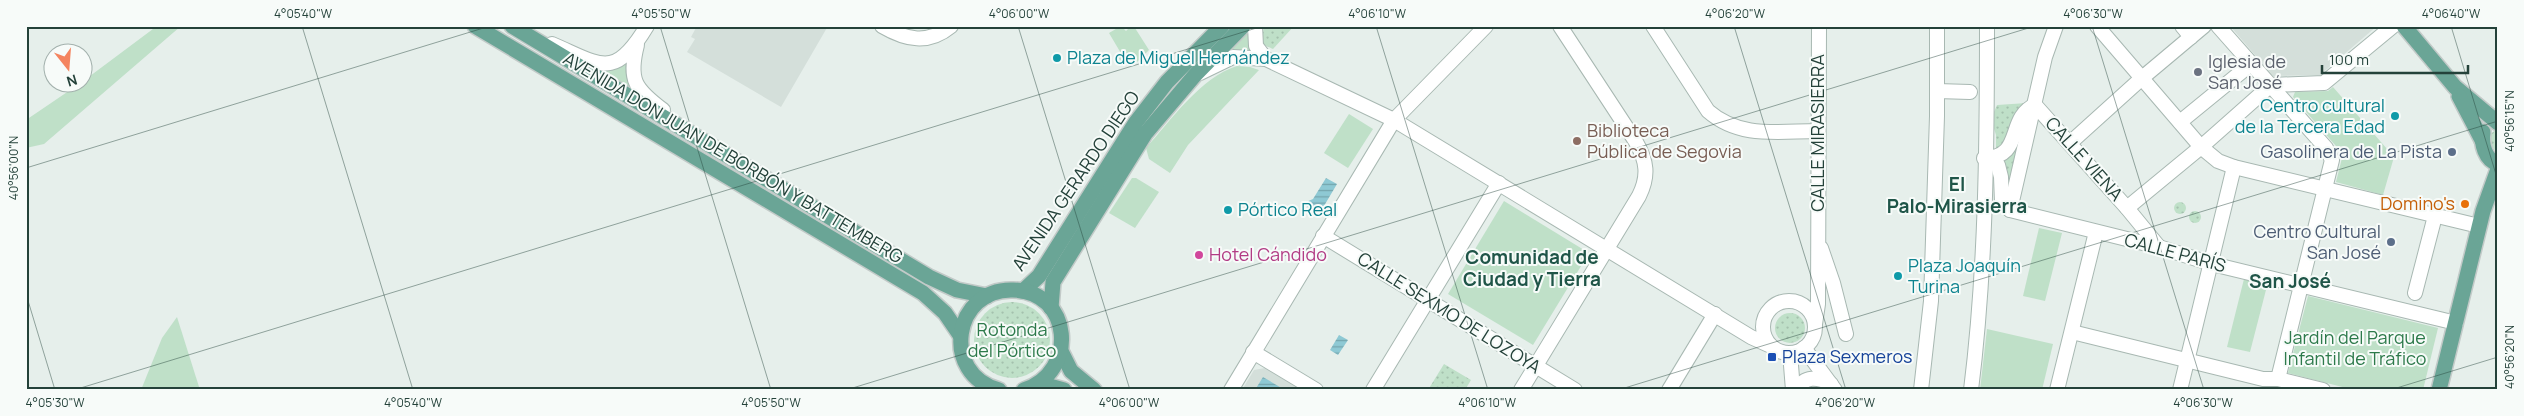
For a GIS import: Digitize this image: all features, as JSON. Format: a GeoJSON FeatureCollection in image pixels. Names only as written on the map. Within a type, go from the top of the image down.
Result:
{"type":"FeatureCollection","features":[{"type":"Feature","properties":{"kind":"main road","name":"AVENIDA DON JUAN DE BORBÓN Y BATTEMBERG"},"geometry":{"type":"LineString","coordinates":[[475,26],[923,293],[945,313],[960,336]]}},
{"type":"Feature","properties":{"kind":"main road","name":"AVENIDA GERARDO DIEGO"},"geometry":{"type":"LineString","coordinates":[[1023,291],[1038,276],[1140,116],[1212,33],[1222,26]]}},
{"type":"Feature","properties":{"kind":"main road","name":"AVENIDA GERARDO DIEGO"},"geometry":{"type":"LineString","coordinates":[[1051,308],[1053,282],[1145,134],[1195,75],[1243,26]]}},
{"type":"Feature","properties":{"kind":"main road"},"geometry":{"type":"LineString","coordinates":[[2404,26],[2493,131]]}},
{"type":"Feature","properties":{"kind":"main road","name":"AVENIDA DON JUAN DE BORBÓN Y BATTEMBERG"},"geometry":{"type":"LineString","coordinates":[[514,28],[929,277],[957,290],[986,296]]}},
{"type":"Feature","properties":{"kind":"main road"},"geometry":{"type":"LineString","coordinates":[[2455,88],[2480,109],[2493,131],[2483,211]]}},
{"type":"Feature","properties":{"kind":"main road"},"geometry":{"type":"LineString","coordinates":[[2438,390],[2483,211],[2496,176]]}},
{"type":"Feature","properties":{"kind":"main road"},"geometry":{"type":"LineString","coordinates":[[999,390],[983,383],[968,367],[962,352],[960,336],[969,312],[986,296],[1004,290],[1023,291],[1038,297],[1051,308],[1061,328],[1061,351],[1052,371],[1030,388]]}},
{"type":"Feature","properties":{"kind":"main road"},"geometry":{"type":"LineString","coordinates":[[1061,351],[1071,371],[1094,390]]}},
{"type":"Feature","properties":{"kind":"main road"},"geometry":{"type":"LineString","coordinates":[[1030,388],[1046,385],[1064,390]]}},
{"type":"Feature","properties":{"kind":"street"},"geometry":{"type":"LineString","coordinates":[[647,26],[638,42],[632,63],[635,79],[641,94],[713,148]]}},
{"type":"Feature","properties":{"kind":"street"},"geometry":{"type":"LineString","coordinates":[[882,26],[906,38],[919,39],[937,36],[951,26]]}},
{"type":"Feature","properties":{"kind":"street"},"geometry":{"type":"LineString","coordinates":[[1255,26],[1256,46],[1266,58]]}},
{"type":"Feature","properties":{"kind":"street"},"geometry":{"type":"LineString","coordinates":[[1231,390],[1394,120],[1486,26]]}},
{"type":"Feature","properties":{"kind":"street"},"geometry":{"type":"LineString","coordinates":[[1521,390],[1643,189],[1646,174],[1646,164],[1636,142],[1560,26]]}},
{"type":"Feature","properties":{"kind":"street"},"geometry":{"type":"LineString","coordinates":[[1653,26],[1708,110],[1720,122],[1734,128],[1752,131],[1818,132]]}},
{"type":"Feature","properties":{"kind":"street","name":"CALLE MIRASIERRA"},"geometry":{"type":"LineString","coordinates":[[1815,324],[1818,304],[1819,26]]}},
{"type":"Feature","properties":{"kind":"street"},"geometry":{"type":"LineString","coordinates":[[1921,390],[1931,301],[1937,26]]}},
{"type":"Feature","properties":{"kind":"street"},"geometry":{"type":"LineString","coordinates":[[1971,390],[1979,322],[1987,26]]}},
{"type":"Feature","properties":{"kind":"street"},"geometry":{"type":"LineString","coordinates":[[2010,210],[2036,105],[2045,58],[2056,26]]}},
{"type":"Feature","properties":{"kind":"street"},"geometry":{"type":"LineString","coordinates":[[2097,26],[2201,147],[2218,161],[2234,167],[2326,190],[2479,226]]}},
{"type":"Feature","properties":{"kind":"street"},"geometry":{"type":"LineString","coordinates":[[2182,26],[2191,37]]}},
{"type":"Feature","properties":{"kind":"street"},"geometry":{"type":"LineString","coordinates":[[2070,143],[2142,78],[2204,26]]}},
{"type":"Feature","properties":{"kind":"street"},"geometry":{"type":"LineString","coordinates":[[2218,26],[2329,152],[2332,165],[2278,379]]}},
{"type":"Feature","properties":{"kind":"street"},"geometry":{"type":"LineString","coordinates":[[2130,211],[2271,85],[2324,82],[2394,26]]}},
{"type":"Feature","properties":{"kind":"street"},"geometry":{"type":"LineString","coordinates":[[514,28],[602,65],[613,63],[624,57],[638,42]]}},
{"type":"Feature","properties":{"kind":"street"},"geometry":{"type":"LineString","coordinates":[[1195,75],[1233,57],[1266,58],[1394,120],[1759,342],[1783,353],[1790,353],[1804,348],[1812,340],[1815,324],[1809,311],[1798,303],[1789,302],[1772,308],[1764,323],[1764,333],[1770,346]]}},
{"type":"Feature","properties":{"kind":"street"},"geometry":{"type":"LineString","coordinates":[[2180,122],[2251,64]]}},
{"type":"Feature","properties":{"kind":"street"},"geometry":{"type":"LineString","coordinates":[[1970,92],[1987,78]]}},
{"type":"Feature","properties":{"kind":"street"},"geometry":{"type":"LineString","coordinates":[[1937,92],[1970,92],[1986,105]]}},
{"type":"Feature","properties":{"kind":"street"},"geometry":{"type":"LineString","coordinates":[[1984,158],[2000,157],[2007,152],[2025,111],[2036,105]]}},
{"type":"Feature","properties":{"kind":"street","name":"CALLE VIENA"},"geometry":{"type":"LineString","coordinates":[[2036,105],[2130,211],[2159,247]]}},
{"type":"Feature","properties":{"kind":"street"},"geometry":{"type":"LineString","coordinates":[[1984,158],[1998,165],[2001,178],[2002,202],[2010,210]]}},
{"type":"Feature","properties":{"kind":"street"},"geometry":{"type":"LineString","coordinates":[[2180,390],[2234,167]]}},
{"type":"Feature","properties":{"kind":"street"},"geometry":{"type":"LineString","coordinates":[[1373,390],[1429,301],[1499,183]]}},
{"type":"Feature","properties":{"kind":"street","name":"CALLE PARÍS"},"geometry":{"type":"LineString","coordinates":[[2010,210],[2159,247],[2212,264],[2456,323]]}},
{"type":"Feature","properties":{"kind":"street","name":"CALLE VIENA"},"geometry":{"type":"LineString","coordinates":[[2124,239],[2130,211]]}},
{"type":"Feature","properties":{"kind":"street"},"geometry":{"type":"LineString","coordinates":[[2415,293],[2435,216]]}},
{"type":"Feature","properties":{"kind":"street"},"geometry":{"type":"LineString","coordinates":[[2057,390],[2096,232]]}},
{"type":"Feature","properties":{"kind":"street","name":"CALLE SEXMO DE LOZOYA"},"geometry":{"type":"LineString","coordinates":[[1324,236],[1575,390]]}},
{"type":"Feature","properties":{"kind":"street","name":"CALLE MIRASIERRA"},"geometry":{"type":"LineString","coordinates":[[1818,241],[1834,283],[1846,334]]}},
{"type":"Feature","properties":{"kind":"street"},"geometry":{"type":"LineString","coordinates":[[1798,303],[1806,298],[1817,285]]}},
{"type":"Feature","properties":{"kind":"street"},"geometry":{"type":"LineString","coordinates":[[1669,390],[1715,314]]}},
{"type":"Feature","properties":{"kind":"street"},"geometry":{"type":"LineString","coordinates":[[1735,326],[1748,327],[1764,323]]}},
{"type":"Feature","properties":{"kind":"street"},"geometry":{"type":"LineString","coordinates":[[2072,332],[2263,379],[2278,379],[2322,390]]}},
{"type":"Feature","properties":{"kind":"street"},"geometry":{"type":"LineString","coordinates":[[1804,348],[1833,387]]}},
{"type":"Feature","properties":{"kind":"street"},"geometry":{"type":"LineString","coordinates":[[1253,352],[1316,390]]}},
{"type":"Feature","properties":{"kind":"street"},"geometry":{"type":"LineString","coordinates":[[1790,353],[1793,390]]}},
{"type":"Feature","properties":{"kind":"street"},"geometry":{"type":"LineString","coordinates":[[1797,390],[1803,381],[1816,378],[1833,387]]}},
{"type":"Feature","properties":{"kind":"shaded area"},"geometry":{"type":"Polygon","coordinates":[[[697,26],[828,26],[781,107],[687,52],[695,39],[691,37],[697,26]]]}},
{"type":"Feature","properties":{"kind":"shaded area"},"geometry":{"type":"Polygon","coordinates":[[[2230,26],[2377,26],[2320,75],[2273,76],[2230,26]]]}},
{"type":"Feature","properties":{"kind":"shaded area"},"geometry":{"type":"Polygon","coordinates":[[[1265,368],[1301,390],[1242,390],[1254,370],[1265,368]]]}},
{"type":"Feature","properties":{"kind":"green space"},"geometry":{"type":"Polygon","coordinates":[[[157,26],[181,26],[44,144],[26,148],[26,120],[67,92],[92,92],[92,75],[157,26]]]}},
{"type":"Feature","properties":{"kind":"green space"},"geometry":{"type":"Polygon","coordinates":[[[1121,26],[1126,31],[1131,26],[1136,26],[1135,28],[1149,50],[1137,62],[1126,58],[1121,62],[1119,58],[1122,55],[1109,33],[1121,26]]]}},
{"type":"Feature","properties":{"kind":"green space"},"geometry":{"type":"Polygon","coordinates":[[[1264,26],[1294,26],[1273,49],[1264,45],[1262,39],[1264,26]]]}},
{"type":"Feature","properties":{"kind":"green space"},"geometry":{"type":"Polygon","coordinates":[[[1248,32],[1254,53],[1233,51],[1231,48],[1248,32]]]}},
{"type":"Feature","properties":{"kind":"green space"},"geometry":{"type":"Polygon","coordinates":[[[631,56],[639,97],[595,69],[631,56]]]}},
{"type":"Feature","properties":{"kind":"green space"},"geometry":{"type":"Polygon","coordinates":[[[1237,66],[1259,70],[1188,145],[1170,173],[1149,159],[1146,148],[1187,101],[1211,80],[1237,66]]]}},
{"type":"Feature","properties":{"kind":"green space"},"geometry":{"type":"Polygon","coordinates":[[[2333,87],[2394,157],[2383,195],[2336,182],[2343,154],[2293,97],[2295,92],[2328,91],[2333,87]]]}},
{"type":"Feature","properties":{"kind":"green space"},"geometry":{"type":"Polygon","coordinates":[[[2027,103],[2004,146],[1996,151],[1996,135],[1991,119],[1997,105],[2027,103]]]}},
{"type":"Feature","properties":{"kind":"green space"},"geometry":{"type":"Polygon","coordinates":[[[1349,114],[1373,129],[1348,168],[1324,153],[1349,114]]]}},
{"type":"Feature","properties":{"kind":"green space"},"geometry":{"type":"Polygon","coordinates":[[[2023,122],[2005,199],[2000,165],[2023,122]]]}},
{"type":"Feature","properties":{"kind":"green space"},"geometry":{"type":"Polygon","coordinates":[[[2494,131],[2498,131],[2498,155],[2490,143],[2491,134],[2494,131]]]}},
{"type":"Feature","properties":{"kind":"green space"},"geometry":{"type":"Polygon","coordinates":[[[1132,178],[1136,178],[1159,192],[1135,228],[1109,213],[1132,178]]]}},
{"type":"Feature","properties":{"kind":"green space"},"geometry":{"type":"Polygon","coordinates":[[[1504,201],[1589,253],[1533,345],[1448,294],[1504,201]]]}},
{"type":"Feature","properties":{"kind":"green space"},"geometry":{"type":"Polygon","coordinates":[[[2180,202],[2186,208],[2180,214],[2174,208],[2180,202]]]}},
{"type":"Feature","properties":{"kind":"green space"},"geometry":{"type":"Polygon","coordinates":[[[2195,211],[2201,217],[2195,223],[2189,217],[2195,211]]]}},
{"type":"Feature","properties":{"kind":"green space"},"geometry":{"type":"Polygon","coordinates":[[[2039,228],[2062,233],[2045,301],[2023,296],[2039,228]]]}},
{"type":"Feature","properties":{"kind":"green space"},"geometry":{"type":"Polygon","coordinates":[[[2244,279],[2267,286],[2250,352],[2227,347],[2244,279]]]}},
{"type":"Feature","properties":{"kind":"green space","name":"Jardín del Parque Infantil de Tráfico"},"geometry":{"type":"Polygon","coordinates":[[[2308,296],[2438,328],[2423,390],[2354,390],[2288,373],[2308,296]]]}},
{"type":"Feature","properties":{"kind":"green space","name":"Rotonda del Pórtico"},"geometry":{"type":"Polygon","coordinates":[[[1012,302],[1027,305],[1039,313],[1047,325],[1050,340],[1047,355],[1039,367],[1027,375],[1012,378],[997,375],[985,367],[977,355],[974,340],[977,325],[985,313],[997,305],[1012,302]]]}},
{"type":"Feature","properties":{"kind":"green space"},"geometry":{"type":"Polygon","coordinates":[[[1790,313],[1796,314],[1804,322],[1804,334],[1796,342],[1790,343],[1784,342],[1776,334],[1775,328],[1776,322],[1784,314],[1790,313]]]}},
{"type":"Feature","properties":{"kind":"green space"},"geometry":{"type":"Polygon","coordinates":[[[177,317],[200,390],[141,390],[162,338],[177,317]]]}},
{"type":"Feature","properties":{"kind":"green space"},"geometry":{"type":"Polygon","coordinates":[[[1987,329],[2053,344],[2042,390],[1980,390],[1987,329]]]}},
{"type":"Feature","properties":{"kind":"green space"},"geometry":{"type":"Polygon","coordinates":[[[1444,364],[1471,380],[1465,390],[1428,390],[1444,364]]]}},
{"type":"Feature","properties":{"kind":"water"},"geometry":{"type":"Polygon","coordinates":[[[1326,178],[1337,184],[1321,211],[1314,207],[1308,208],[1306,202],[1313,199],[1326,178]]]}},
{"type":"Feature","properties":{"kind":"water"},"geometry":{"type":"Polygon","coordinates":[[[1339,335],[1348,340],[1338,355],[1330,350],[1339,335]]]}},
{"type":"Feature","properties":{"kind":"water"},"geometry":{"type":"Polygon","coordinates":[[[1263,377],[1285,390],[1255,390],[1263,377]]]}},
{"type":"Feature","properties":{"kind":"place","name":"Plaza de Miguel Hernández"},"geometry":{"type":"Point","coordinates":[1057,58]}},
{"type":"Feature","properties":{"kind":"place","name":"Iglesia de San José"},"geometry":{"type":"Point","coordinates":[2198,72]}},
{"type":"Feature","properties":{"kind":"place","name":"Centro cultural de la Tercera Edad"},"geometry":{"type":"Point","coordinates":[2395,116]}},
{"type":"Feature","properties":{"kind":"place","name":"Biblioteca Pública de Segovia"},"geometry":{"type":"Point","coordinates":[1577,141]}},
{"type":"Feature","properties":{"kind":"place","name":"Gasolinera de La Pista"},"geometry":{"type":"Point","coordinates":[2452,152]}},
{"type":"Feature","properties":{"kind":"place","name":"Domino's"},"geometry":{"type":"Point","coordinates":[2465,204]}},
{"type":"Feature","properties":{"kind":"place","name":"Pórtico Real"},"geometry":{"type":"Point","coordinates":[1228,210]}},
{"type":"Feature","properties":{"kind":"place","name":"Centro Cultural San José"},"geometry":{"type":"Point","coordinates":[2391,242]}},
{"type":"Feature","properties":{"kind":"place","name":"Hotel Cándido"},"geometry":{"type":"Point","coordinates":[1199,255]}},
{"type":"Feature","properties":{"kind":"place","name":"Plaza Joaquín Turina"},"geometry":{"type":"Point","coordinates":[1898,276]}},
{"type":"Feature","properties":{"kind":"place","name":"Plaza Sexmeros"},"geometry":{"type":"Point","coordinates":[1772,357]}},
{"type":"Feature","properties":{"kind":"district","name":"El Palo-Mirasierra"},"geometry":{"type":"Point","coordinates":[1957,195]}},
{"type":"Feature","properties":{"kind":"district","name":"Comunidad de Ciudad y Tierra"},"geometry":{"type":"Point","coordinates":[1532,268]}},
{"type":"Feature","properties":{"kind":"district","name":"San José"},"geometry":{"type":"Point","coordinates":[2290,281]}}]}
